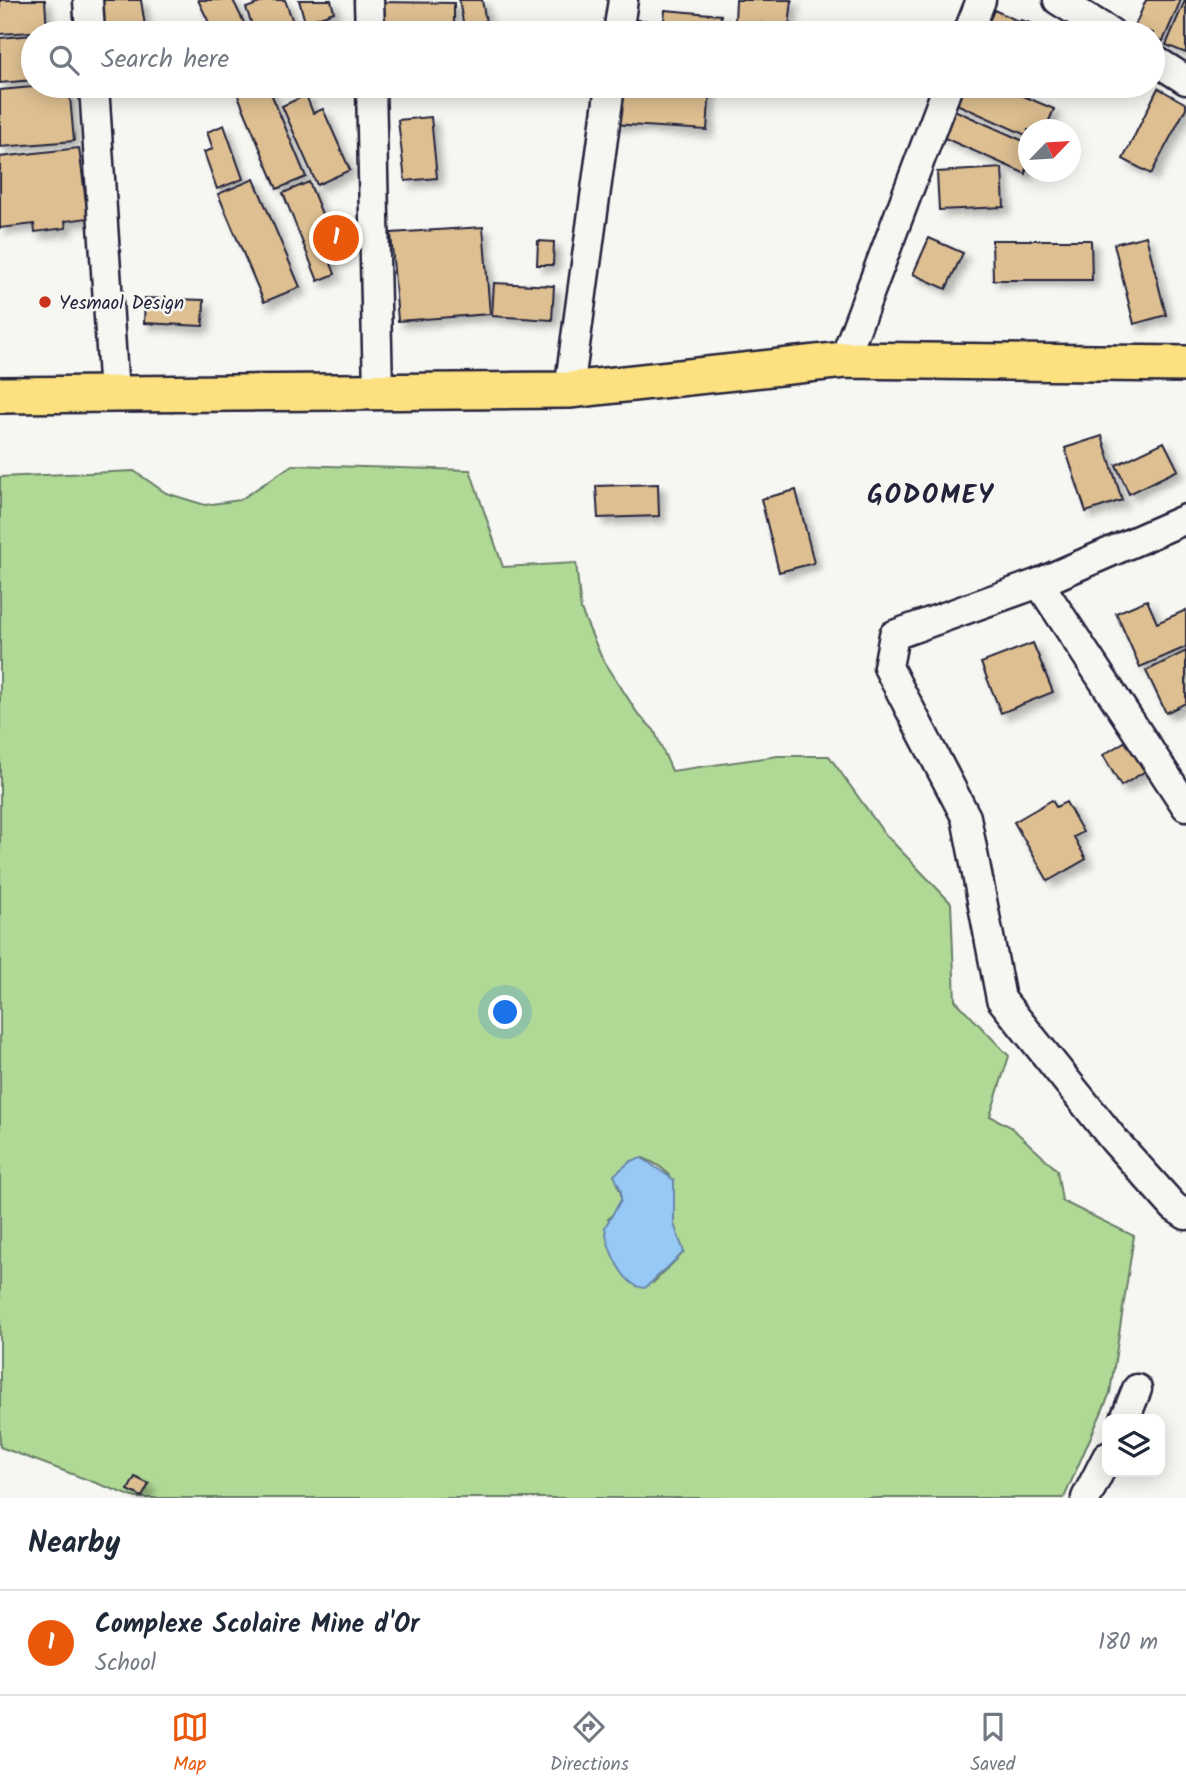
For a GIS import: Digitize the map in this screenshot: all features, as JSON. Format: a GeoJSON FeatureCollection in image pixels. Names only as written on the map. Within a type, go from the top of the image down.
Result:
{"type":"FeatureCollection","features":[{"type":"Feature","properties":{"kind":"main road"},"geometry":{"type":"LineString","coordinates":[[0,395],[569,390],[844,360],[1186,364]]}},
{"type":"Feature","properties":{"kind":"street"},"geometry":{"type":"LineString","coordinates":[[88,0],[89,21]]}},
{"type":"Feature","properties":{"kind":"street"},"geometry":{"type":"LineString","coordinates":[[369,0],[370,21]]}},
{"type":"Feature","properties":{"kind":"street"},"geometry":{"type":"LineString","coordinates":[[620,21],[623,0]]}},
{"type":"Feature","properties":{"kind":"street"},"geometry":{"type":"LineString","coordinates":[[973,21],[981,0]]}},
{"type":"Feature","properties":{"kind":"street"},"geometry":{"type":"LineString","coordinates":[[1058,0],[1092,21]]}},
{"type":"Feature","properties":{"kind":"street"},"geometry":{"type":"LineString","coordinates":[[1165,67],[1186,80]]}},
{"type":"Feature","properties":{"kind":"street"},"geometry":{"type":"LineString","coordinates":[[95,98],[114,394]]}},
{"type":"Feature","properties":{"kind":"street"},"geometry":{"type":"LineString","coordinates":[[371,98],[377,390]]}},
{"type":"Feature","properties":{"kind":"street"},"geometry":{"type":"LineString","coordinates":[[569,390],[608,98]]}},
{"type":"Feature","properties":{"kind":"street"},"geometry":{"type":"LineString","coordinates":[[844,360],[943,98]]}},
{"type":"Feature","properties":{"kind":"street"},"geometry":{"type":"LineString","coordinates":[[1186,519],[1039,583],[894,635],[888,667],[966,817],[1001,999],[1114,1140],[1174,1208],[1186,1215]]}},
{"type":"Feature","properties":{"kind":"street"},"geometry":{"type":"LineString","coordinates":[[1039,583],[1186,806]]}},
{"type":"Feature","properties":{"kind":"street"},"geometry":{"type":"LineString","coordinates":[[1127,1414],[1137,1389]]}},
{"type":"Feature","properties":{"kind":"street"},"geometry":{"type":"LineString","coordinates":[[1086,1498],[1102,1467]]}},
{"type":"Feature","properties":{"kind":"green space"},"geometry":{"type":"Polygon","coordinates":[[[292,465],[470,470],[503,567],[576,563],[581,610],[601,656],[638,714],[654,730],[672,771],[778,756],[829,756],[884,833],[951,903],[955,1000],[1009,1056],[990,1116],[1011,1127],[1057,1170],[1062,1201],[1134,1236],[1110,1393],[1064,1498],[136,1498],[0,1447],[0,477],[134,471],[166,493],[205,505],[240,500],[292,465]],[[643,1158],[617,1185],[621,1194],[620,1203],[608,1219],[653,1283],[684,1252],[674,1226],[673,1185],[665,1171],[643,1158]]]}},
{"type":"Feature","properties":{"kind":"water"},"geometry":{"type":"Polygon","coordinates":[[[642,1158],[674,1180],[674,1224],[684,1252],[645,1288],[629,1281],[617,1265],[605,1227],[621,1200],[621,1191],[614,1175],[631,1161],[642,1158]]]}},
{"type":"Feature","properties":{"kind":"building"},"geometry":{"type":"Polygon","coordinates":[[[0,0],[45,0],[46,21],[21,21],[21,33],[0,34],[0,0]]]}},
{"type":"Feature","properties":{"kind":"building"},"geometry":{"type":"Polygon","coordinates":[[[93,0],[141,0],[144,21],[94,21],[93,0]]]}},
{"type":"Feature","properties":{"kind":"building"},"geometry":{"type":"Polygon","coordinates":[[[198,0],[233,0],[243,21],[208,21],[198,0]]]}},
{"type":"Feature","properties":{"kind":"building"},"geometry":{"type":"Polygon","coordinates":[[[268,0],[285,0],[293,21],[251,21],[246,8],[268,0]]]}},
{"type":"Feature","properties":{"kind":"building"},"geometry":{"type":"Polygon","coordinates":[[[299,0],[331,0],[334,12],[305,21],[299,0]]]}},
{"type":"Feature","properties":{"kind":"building"},"geometry":{"type":"Polygon","coordinates":[[[459,0],[482,0],[486,21],[463,21],[459,0]]]}},
{"type":"Feature","properties":{"kind":"building"},"geometry":{"type":"Polygon","coordinates":[[[736,0],[792,0],[790,21],[735,21],[736,0]]]}},
{"type":"Feature","properties":{"kind":"building"},"geometry":{"type":"Polygon","coordinates":[[[1146,0],[1181,0],[1165,36],[1165,21],[1137,21],[1146,0]]]}},
{"type":"Feature","properties":{"kind":"building"},"geometry":{"type":"Polygon","coordinates":[[[1186,0],[1186,53],[1166,45],[1186,0]]]}},
{"type":"Feature","properties":{"kind":"building"},"geometry":{"type":"Polygon","coordinates":[[[376,2],[454,3],[454,21],[376,21],[376,2]]]}},
{"type":"Feature","properties":{"kind":"building"},"geometry":{"type":"Polygon","coordinates":[[[665,10],[721,15],[721,21],[664,21],[665,10]]]}},
{"type":"Feature","properties":{"kind":"building"},"geometry":{"type":"Polygon","coordinates":[[[994,10],[1018,21],[989,21],[994,10]]]}},
{"type":"Feature","properties":{"kind":"building"},"geometry":{"type":"Polygon","coordinates":[[[21,36],[21,81],[0,83],[0,38],[21,36]]]}},
{"type":"Feature","properties":{"kind":"building"},"geometry":{"type":"Polygon","coordinates":[[[21,88],[21,98],[70,98],[74,141],[0,147],[0,90],[21,88]]]}},
{"type":"Feature","properties":{"kind":"building"},"geometry":{"type":"Polygon","coordinates":[[[1165,92],[1186,104],[1151,174],[1123,159],[1153,98],[1165,98],[1165,92]]]}},
{"type":"Feature","properties":{"kind":"building"},"geometry":{"type":"Polygon","coordinates":[[[239,98],[273,98],[306,177],[277,189],[239,98]]]}},
{"type":"Feature","properties":{"kind":"building"},"geometry":{"type":"Polygon","coordinates":[[[299,98],[307,98],[313,113],[323,109],[350,170],[317,185],[282,106],[299,98]]]}},
{"type":"Feature","properties":{"kind":"building"},"geometry":{"type":"Polygon","coordinates":[[[614,98],[709,98],[707,130],[613,124],[614,98]]]}},
{"type":"Feature","properties":{"kind":"building"},"geometry":{"type":"Polygon","coordinates":[[[954,98],[1028,98],[1054,109],[1050,119],[1018,119],[1018,132],[952,102],[954,98]]]}},
{"type":"Feature","properties":{"kind":"building"},"geometry":{"type":"Polygon","coordinates":[[[952,109],[1018,139],[1018,170],[940,136],[952,109]]]}},
{"type":"Feature","properties":{"kind":"building"},"geometry":{"type":"Polygon","coordinates":[[[431,117],[437,178],[405,181],[398,120],[431,117]]]}},
{"type":"Feature","properties":{"kind":"building"},"geometry":{"type":"Polygon","coordinates":[[[224,125],[243,179],[217,189],[204,152],[213,149],[207,132],[224,125]]]}},
{"type":"Feature","properties":{"kind":"building"},"geometry":{"type":"Polygon","coordinates":[[[79,148],[88,218],[65,221],[66,228],[35,232],[34,224],[0,228],[0,157],[79,148]]]}},
{"type":"Feature","properties":{"kind":"building"},"geometry":{"type":"Polygon","coordinates":[[[1002,168],[1004,207],[939,210],[937,172],[1002,168]]]}},
{"type":"Feature","properties":{"kind":"building"},"geometry":{"type":"Polygon","coordinates":[[[254,179],[300,287],[264,302],[218,194],[254,179]]]}},
{"type":"Feature","properties":{"kind":"building"},"geometry":{"type":"Polygon","coordinates":[[[309,182],[337,251],[328,255],[335,274],[318,281],[283,193],[309,182]]]}},
{"type":"Feature","properties":{"kind":"building"},"geometry":{"type":"Polygon","coordinates":[[[483,227],[490,314],[398,321],[391,233],[483,227]]]}},
{"type":"Feature","properties":{"kind":"building"},"geometry":{"type":"Polygon","coordinates":[[[1146,236],[1166,315],[1134,324],[1114,244],[1146,236]]]}},
{"type":"Feature","properties":{"kind":"building"},"geometry":{"type":"Polygon","coordinates":[[[929,238],[963,253],[946,289],[913,274],[929,238]]]}},
{"type":"Feature","properties":{"kind":"building"},"geometry":{"type":"Polygon","coordinates":[[[992,240],[1091,240],[1092,280],[993,280],[992,240]]]}},
{"type":"Feature","properties":{"kind":"building"},"geometry":{"type":"Polygon","coordinates":[[[538,241],[554,242],[553,265],[537,265],[538,241]]]}},
{"type":"Feature","properties":{"kind":"building"},"geometry":{"type":"Polygon","coordinates":[[[494,283],[554,286],[552,320],[492,316],[494,283]]]}},
{"type":"Feature","properties":{"kind":"building"},"geometry":{"type":"Polygon","coordinates":[[[145,298],[204,300],[203,326],[144,323],[145,298]]]}},
{"type":"Feature","properties":{"kind":"building"},"geometry":{"type":"Polygon","coordinates":[[[1102,436],[1122,500],[1086,512],[1065,448],[1102,436]]]}},
{"type":"Feature","properties":{"kind":"building"},"geometry":{"type":"Polygon","coordinates":[[[1164,442],[1178,470],[1129,494],[1116,465],[1164,442]]]}},
{"type":"Feature","properties":{"kind":"building"},"geometry":{"type":"Polygon","coordinates":[[[658,484],[659,516],[598,518],[596,486],[658,484]]]}},
{"type":"Feature","properties":{"kind":"building"},"geometry":{"type":"Polygon","coordinates":[[[796,490],[814,563],[779,572],[761,499],[796,490]]]}},
{"type":"Feature","properties":{"kind":"building"},"geometry":{"type":"Polygon","coordinates":[[[1147,600],[1157,623],[1186,610],[1186,647],[1140,667],[1116,613],[1147,600]]]}},
{"type":"Feature","properties":{"kind":"building"},"geometry":{"type":"Polygon","coordinates":[[[1033,643],[1053,692],[1001,713],[981,663],[1033,643]]]}},
{"type":"Feature","properties":{"kind":"building"},"geometry":{"type":"Polygon","coordinates":[[[1186,651],[1186,703],[1166,713],[1146,671],[1186,651]]]}},
{"type":"Feature","properties":{"kind":"building"},"geometry":{"type":"Polygon","coordinates":[[[1147,728],[1165,759],[1121,786],[1103,755],[1147,728]]]}},
{"type":"Feature","properties":{"kind":"building"},"geometry":{"type":"Polygon","coordinates":[[[1052,800],[1056,807],[1066,802],[1083,832],[1074,837],[1086,859],[1048,881],[1014,822],[1052,800]]]}},
{"type":"Feature","properties":{"kind":"building"},"geometry":{"type":"Polygon","coordinates":[[[135,1477],[149,1484],[142,1497],[128,1490],[135,1477]]]}},
{"type":"Feature","properties":{"kind":"place","name":"Complexe Scolaire Mine d'Or"},"geometry":{"type":"Point","coordinates":[336,238]}},
{"type":"Feature","properties":{"kind":"place","name":"Yesmaol Design"},"geometry":{"type":"Point","coordinates":[45,302]}},
{"type":"Feature","properties":{"kind":"district","name":"GODOMEY"},"geometry":{"type":"Point","coordinates":[931,494]}}]}
